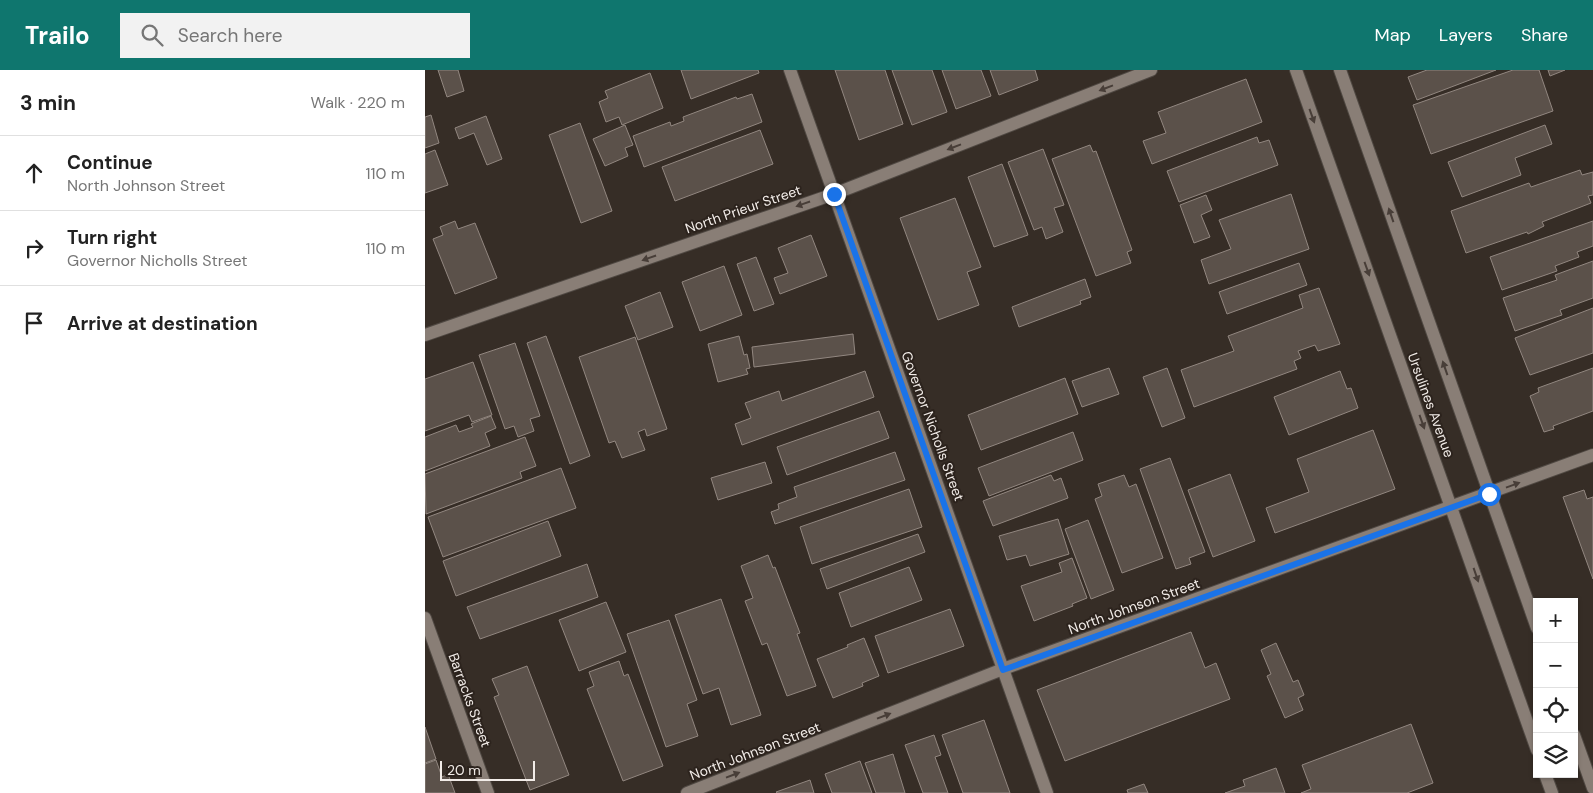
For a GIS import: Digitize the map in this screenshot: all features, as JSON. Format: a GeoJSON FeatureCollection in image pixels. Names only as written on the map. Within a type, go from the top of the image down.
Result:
{"type":"FeatureCollection","features":[{"type":"Feature","properties":{"kind":"street","name":"Governor Nicholls Street"},"geometry":{"type":"LineString","coordinates":[[790,70],[1047,793]]}},
{"type":"Feature","properties":{"kind":"street","name":"North Prieur Street"},"geometry":{"type":"LineString","coordinates":[[425,335],[834,194],[1151,70]]}},
{"type":"Feature","properties":{"kind":"street","name":"Ursulines Avenue"},"geometry":{"type":"LineString","coordinates":[[1296,70],[1533,739]]}},
{"type":"Feature","properties":{"kind":"street","name":"Ursulines Avenue"},"geometry":{"type":"LineString","coordinates":[[1340,70],[1533,617]]}},
{"type":"Feature","properties":{"kind":"street","name":"North Johnson Street"},"geometry":{"type":"LineString","coordinates":[[687,793],[1003,670],[1593,455]]}},
{"type":"Feature","properties":{"kind":"street","name":"Barracks Street"},"geometry":{"type":"LineString","coordinates":[[425,618],[488,793]]}},
{"type":"Feature","properties":{"kind":"street"},"geometry":{"type":"LineString","coordinates":[[1578,746],[1593,788]]}},
{"type":"Feature","properties":{"kind":"street"},"geometry":{"type":"LineString","coordinates":[[1546,778],[1552,793]]}},
{"type":"Feature","properties":{"kind":"building"},"geometry":{"type":"Polygon","coordinates":[[[438,70],[458,70],[464,91],[447,97],[438,70]]]}},
{"type":"Feature","properties":{"kind":"building"},"geometry":{"type":"Polygon","coordinates":[[[681,70],[758,70],[759,73],[691,99],[681,70]]]}},
{"type":"Feature","properties":{"kind":"building"},"geometry":{"type":"Polygon","coordinates":[[[835,70],[885,70],[903,124],[859,140],[835,70]]]}},
{"type":"Feature","properties":{"kind":"building"},"geometry":{"type":"Polygon","coordinates":[[[892,70],[932,70],[947,112],[912,125],[892,70]]]}},
{"type":"Feature","properties":{"kind":"building"},"geometry":{"type":"Polygon","coordinates":[[[942,70],[981,70],[991,96],[956,109],[942,70]]]}},
{"type":"Feature","properties":{"kind":"building"},"geometry":{"type":"Polygon","coordinates":[[[990,70],[1035,70],[1038,80],[999,95],[990,70]]]}},
{"type":"Feature","properties":{"kind":"building"},"geometry":{"type":"Polygon","coordinates":[[[1427,70],[1496,70],[1417,100],[1408,77],[1427,70]]]}},
{"type":"Feature","properties":{"kind":"building"},"geometry":{"type":"Polygon","coordinates":[[[1513,70],[1539,70],[1553,111],[1431,154],[1413,105],[1513,70]]]}},
{"type":"Feature","properties":{"kind":"building"},"geometry":{"type":"Polygon","coordinates":[[[1548,70],[1565,70],[1550,76],[1548,70]]]}},
{"type":"Feature","properties":{"kind":"building"},"geometry":{"type":"Polygon","coordinates":[[[650,73],[663,108],[622,125],[619,117],[606,122],[599,102],[608,98],[605,91],[650,73]]]}},
{"type":"Feature","properties":{"kind":"building"},"geometry":{"type":"Polygon","coordinates":[[[1246,79],[1262,122],[1152,164],[1143,141],[1166,133],[1158,112],[1246,79]]]}},
{"type":"Feature","properties":{"kind":"building"},"geometry":{"type":"Polygon","coordinates":[[[752,94],[762,122],[644,167],[633,136],[670,122],[671,126],[684,121],[683,117],[736,97],[737,99],[752,94]]]}},
{"type":"Feature","properties":{"kind":"building"},"geometry":{"type":"Polygon","coordinates":[[[431,115],[439,143],[425,148],[425,117],[431,115]]]}},
{"type":"Feature","properties":{"kind":"building"},"geometry":{"type":"Polygon","coordinates":[[[486,116],[502,159],[487,165],[474,133],[459,139],[455,128],[486,116]]]}},
{"type":"Feature","properties":{"kind":"building"},"geometry":{"type":"Polygon","coordinates":[[[580,123],[612,211],[581,223],[549,135],[580,123]]]}},
{"type":"Feature","properties":{"kind":"building"},"geometry":{"type":"Polygon","coordinates":[[[625,125],[633,145],[625,148],[628,156],[605,166],[593,139],[625,125]]]}},
{"type":"Feature","properties":{"kind":"building"},"geometry":{"type":"Polygon","coordinates":[[[1545,125],[1552,144],[1515,158],[1521,175],[1462,197],[1448,162],[1545,125]]]}},
{"type":"Feature","properties":{"kind":"building"},"geometry":{"type":"Polygon","coordinates":[[[760,130],[773,164],[675,201],[662,167],[760,130]]]}},
{"type":"Feature","properties":{"kind":"building"},"geometry":{"type":"Polygon","coordinates":[[[1257,137],[1259,143],[1269,140],[1278,165],[1179,202],[1167,171],[1257,137]]]}},
{"type":"Feature","properties":{"kind":"building"},"geometry":{"type":"Polygon","coordinates":[[[1090,145],[1093,152],[1096,151],[1132,250],[1127,252],[1131,263],[1096,276],[1052,159],[1090,145]]]}},
{"type":"Feature","properties":{"kind":"building"},"geometry":{"type":"Polygon","coordinates":[[[1043,149],[1064,205],[1054,208],[1063,232],[1046,239],[1042,227],[1034,230],[1008,162],[1043,149]]]}},
{"type":"Feature","properties":{"kind":"building"},"geometry":{"type":"Polygon","coordinates":[[[435,150],[448,185],[425,193],[425,154],[435,150]]]}},
{"type":"Feature","properties":{"kind":"building"},"geometry":{"type":"Polygon","coordinates":[[[1002,164],[1028,235],[994,247],[968,177],[1002,164]]]}},
{"type":"Feature","properties":{"kind":"building"},"geometry":{"type":"Polygon","coordinates":[[[1580,170],[1582,175],[1593,172],[1593,195],[1588,196],[1591,203],[1542,222],[1544,226],[1528,234],[1527,232],[1466,253],[1451,211],[1529,183],[1531,187],[1580,170]]]}},
{"type":"Feature","properties":{"kind":"building"},"geometry":{"type":"Polygon","coordinates":[[[1291,194],[1309,249],[1209,284],[1201,260],[1231,249],[1219,220],[1291,194]]]}},
{"type":"Feature","properties":{"kind":"building"},"geometry":{"type":"Polygon","coordinates":[[[1206,195],[1212,210],[1201,215],[1210,237],[1194,243],[1180,205],[1206,195]]]}},
{"type":"Feature","properties":{"kind":"building"},"geometry":{"type":"Polygon","coordinates":[[[955,198],[981,267],[967,272],[979,305],[938,320],[900,218],[955,198]]]}},
{"type":"Feature","properties":{"kind":"building"},"geometry":{"type":"Polygon","coordinates":[[[455,221],[458,229],[475,223],[497,278],[455,294],[433,239],[443,235],[440,227],[455,221]]]}},
{"type":"Feature","properties":{"kind":"building"},"geometry":{"type":"Polygon","coordinates":[[[1593,221],[1593,246],[1577,252],[1579,257],[1555,266],[1557,271],[1502,290],[1490,257],[1593,221]]]}},
{"type":"Feature","properties":{"kind":"building"},"geometry":{"type":"Polygon","coordinates":[[[811,235],[827,276],[780,294],[774,278],[788,273],[778,248],[811,235]]]}},
{"type":"Feature","properties":{"kind":"building"},"geometry":{"type":"Polygon","coordinates":[[[756,257],[774,304],[754,311],[737,264],[756,257]]]}},
{"type":"Feature","properties":{"kind":"building"},"geometry":{"type":"Polygon","coordinates":[[[1593,261],[1593,298],[1560,310],[1562,315],[1515,331],[1503,298],[1557,280],[1555,275],[1593,261]]]}},
{"type":"Feature","properties":{"kind":"building"},"geometry":{"type":"Polygon","coordinates":[[[1299,263],[1307,285],[1227,314],[1219,292],[1299,263]]]}},
{"type":"Feature","properties":{"kind":"building"},"geometry":{"type":"Polygon","coordinates":[[[724,266],[742,315],[700,331],[682,282],[724,266]]]}},
{"type":"Feature","properties":{"kind":"building"},"geometry":{"type":"Polygon","coordinates":[[[1085,279],[1091,297],[1080,301],[1081,304],[1019,327],[1012,307],[1085,279]]]}},
{"type":"Feature","properties":{"kind":"building"},"geometry":{"type":"Polygon","coordinates":[[[1319,288],[1340,344],[1318,351],[1315,345],[1298,351],[1301,358],[1294,361],[1297,369],[1194,407],[1181,370],[1234,351],[1228,336],[1303,308],[1299,295],[1319,288]]]}},
{"type":"Feature","properties":{"kind":"building"},"geometry":{"type":"Polygon","coordinates":[[[660,292],[673,327],[638,340],[625,306],[660,292]]]}},
{"type":"Feature","properties":{"kind":"building"},"geometry":{"type":"Polygon","coordinates":[[[1593,308],[1593,353],[1530,375],[1515,338],[1593,308]]]}},
{"type":"Feature","properties":{"kind":"building"},"geometry":{"type":"Polygon","coordinates":[[[853,334],[855,354],[754,367],[752,347],[853,334]]]}},
{"type":"Feature","properties":{"kind":"building"},"geometry":{"type":"Polygon","coordinates":[[[546,336],[590,456],[570,464],[527,343],[546,336]]]}},
{"type":"Feature","properties":{"kind":"building"},"geometry":{"type":"Polygon","coordinates":[[[739,336],[744,355],[747,354],[750,368],[746,369],[748,374],[718,382],[708,344],[739,336]]]}},
{"type":"Feature","properties":{"kind":"building"},"geometry":{"type":"Polygon","coordinates":[[[635,337],[667,429],[647,436],[645,429],[638,432],[645,450],[622,458],[615,441],[609,443],[579,357],[635,337]]]}},
{"type":"Feature","properties":{"kind":"building"},"geometry":{"type":"Polygon","coordinates":[[[515,343],[540,416],[530,419],[534,431],[518,437],[514,426],[505,429],[479,355],[515,343]]]}},
{"type":"Feature","properties":{"kind":"building"},"geometry":{"type":"Polygon","coordinates":[[[473,362],[492,415],[472,422],[469,415],[425,431],[425,379],[473,362]]]}},
{"type":"Feature","properties":{"kind":"building"},"geometry":{"type":"Polygon","coordinates":[[[1109,368],[1119,394],[1082,407],[1072,381],[1109,368]]]}},
{"type":"Feature","properties":{"kind":"building"},"geometry":{"type":"Polygon","coordinates":[[[1167,368],[1185,418],[1162,427],[1143,377],[1167,368]]]}},
{"type":"Feature","properties":{"kind":"building"},"geometry":{"type":"Polygon","coordinates":[[[1593,368],[1593,411],[1553,426],[1554,429],[1544,432],[1530,396],[1539,392],[1538,388],[1593,368]]]}},
{"type":"Feature","properties":{"kind":"building"},"geometry":{"type":"Polygon","coordinates":[[[865,371],[874,397],[742,445],[735,424],[751,418],[745,403],[779,391],[782,401],[865,371]]]}},
{"type":"Feature","properties":{"kind":"building"},"geometry":{"type":"Polygon","coordinates":[[[1340,371],[1347,389],[1351,388],[1358,408],[1289,435],[1274,397],[1340,371]]]}},
{"type":"Feature","properties":{"kind":"building"},"geometry":{"type":"Polygon","coordinates":[[[1065,378],[1078,414],[981,450],[968,415],[1065,378]]]}},
{"type":"Feature","properties":{"kind":"building"},"geometry":{"type":"Polygon","coordinates":[[[879,411],[889,438],[787,475],[777,447],[879,411]]]}},
{"type":"Feature","properties":{"kind":"building"},"geometry":{"type":"Polygon","coordinates":[[[491,416],[496,428],[485,433],[490,446],[425,471],[425,437],[456,425],[459,432],[473,427],[471,424],[491,416]]]}},
{"type":"Feature","properties":{"kind":"building"},"geometry":{"type":"Polygon","coordinates":[[[1373,430],[1395,489],[1275,533],[1266,508],[1309,492],[1297,459],[1373,430]]]}},
{"type":"Feature","properties":{"kind":"building"},"geometry":{"type":"Polygon","coordinates":[[[1073,432],[1083,460],[989,496],[978,468],[1073,432]]]}},
{"type":"Feature","properties":{"kind":"building"},"geometry":{"type":"Polygon","coordinates":[[[525,437],[536,466],[520,472],[522,478],[426,514],[425,474],[525,437]]]}},
{"type":"Feature","properties":{"kind":"building"},"geometry":{"type":"Polygon","coordinates":[[[895,452],[905,480],[775,524],[771,512],[779,509],[778,504],[797,497],[794,487],[895,452]]]}},
{"type":"Feature","properties":{"kind":"building"},"geometry":{"type":"Polygon","coordinates":[[[1170,458],[1205,552],[1189,558],[1191,564],[1176,569],[1140,469],[1170,458]]]}},
{"type":"Feature","properties":{"kind":"building"},"geometry":{"type":"Polygon","coordinates":[[[765,462],[772,483],[718,500],[711,478],[765,462]]]}},
{"type":"Feature","properties":{"kind":"building"},"geometry":{"type":"Polygon","coordinates":[[[561,468],[576,508],[443,557],[428,517],[561,468]]]}},
{"type":"Feature","properties":{"kind":"building"},"geometry":{"type":"Polygon","coordinates":[[[1230,474],[1255,541],[1213,557],[1188,490],[1230,474]]]}},
{"type":"Feature","properties":{"kind":"building"},"geometry":{"type":"Polygon","coordinates":[[[1051,475],[1054,481],[1061,478],[1068,498],[993,526],[983,501],[1051,475]]]}},
{"type":"Feature","properties":{"kind":"building"},"geometry":{"type":"Polygon","coordinates":[[[1124,475],[1129,487],[1136,484],[1163,558],[1122,573],[1095,499],[1102,496],[1098,484],[1124,475]]]}},
{"type":"Feature","properties":{"kind":"building"},"geometry":{"type":"Polygon","coordinates":[[[909,489],[922,527],[812,564],[800,527],[909,489]]]}},
{"type":"Feature","properties":{"kind":"building"},"geometry":{"type":"Polygon","coordinates":[[[1584,490],[1587,499],[1593,497],[1593,579],[1563,497],[1584,490]]]}},
{"type":"Feature","properties":{"kind":"building"},"geometry":{"type":"Polygon","coordinates":[[[1058,519],[1069,554],[1030,566],[1026,555],[1007,560],[999,536],[1058,519]]]}},
{"type":"Feature","properties":{"kind":"building"},"geometry":{"type":"Polygon","coordinates":[[[1088,520],[1114,590],[1091,599],[1065,529],[1088,520]]]}},
{"type":"Feature","properties":{"kind":"building"},"geometry":{"type":"Polygon","coordinates":[[[548,521],[561,556],[456,596],[443,561],[548,521]]]}},
{"type":"Feature","properties":{"kind":"building"},"geometry":{"type":"Polygon","coordinates":[[[918,534],[925,552],[827,589],[820,569],[918,534]]]}},
{"type":"Feature","properties":{"kind":"building"},"geometry":{"type":"Polygon","coordinates":[[[768,555],[773,568],[775,567],[800,633],[797,634],[816,686],[787,696],[767,643],[762,645],[745,601],[753,598],[741,566],[768,555]]]}},
{"type":"Feature","properties":{"kind":"building"},"geometry":{"type":"Polygon","coordinates":[[[1072,558],[1087,598],[1072,604],[1073,606],[1034,621],[1021,586],[1062,572],[1059,563],[1072,558]]]}},
{"type":"Feature","properties":{"kind":"building"},"geometry":{"type":"Polygon","coordinates":[[[587,564],[598,597],[480,639],[467,607],[587,564]]]}},
{"type":"Feature","properties":{"kind":"building"},"geometry":{"type":"Polygon","coordinates":[[[909,567],[922,600],[851,627],[839,593],[909,567]]]}},
{"type":"Feature","properties":{"kind":"building"},"geometry":{"type":"Polygon","coordinates":[[[721,599],[761,715],[731,725],[719,688],[703,694],[675,615],[721,599]]]}},
{"type":"Feature","properties":{"kind":"building"},"geometry":{"type":"Polygon","coordinates":[[[606,602],[626,652],[579,671],[559,620],[606,602]]]}},
{"type":"Feature","properties":{"kind":"building"},"geometry":{"type":"Polygon","coordinates":[[[950,609],[964,646],[888,673],[875,636],[950,609]]]}},
{"type":"Feature","properties":{"kind":"building"},"geometry":{"type":"Polygon","coordinates":[[[669,620],[697,700],[687,704],[698,736],[666,747],[627,634],[669,620]]]}},
{"type":"Feature","properties":{"kind":"building"},"geometry":{"type":"Polygon","coordinates":[[[1191,632],[1205,668],[1216,663],[1230,699],[1065,761],[1037,690],[1191,632]]]}},
{"type":"Feature","properties":{"kind":"building"},"geometry":{"type":"Polygon","coordinates":[[[864,638],[879,676],[862,683],[863,686],[833,698],[817,659],[848,647],[847,645],[864,638]]]}},
{"type":"Feature","properties":{"kind":"building"},"geometry":{"type":"Polygon","coordinates":[[[1276,643],[1293,682],[1298,680],[1304,695],[1298,698],[1303,710],[1285,718],[1267,676],[1271,674],[1261,650],[1276,643]]]}},
{"type":"Feature","properties":{"kind":"building"},"geometry":{"type":"Polygon","coordinates":[[[619,661],[624,676],[628,674],[663,766],[623,781],[587,689],[594,686],[589,672],[619,661]]]}},
{"type":"Feature","properties":{"kind":"building"},"geometry":{"type":"Polygon","coordinates":[[[527,666],[569,775],[530,790],[494,697],[499,695],[492,679],[527,666]]]}},
{"type":"Feature","properties":{"kind":"building"},"geometry":{"type":"Polygon","coordinates":[[[984,720],[1010,793],[963,793],[942,735],[984,720]]]}},
{"type":"Feature","properties":{"kind":"building"},"geometry":{"type":"Polygon","coordinates":[[[1411,724],[1433,783],[1407,793],[1301,793],[1311,789],[1302,765],[1411,724]]]}},
{"type":"Feature","properties":{"kind":"building"},"geometry":{"type":"Polygon","coordinates":[[[425,727],[436,759],[425,763],[425,727]]]}},
{"type":"Feature","properties":{"kind":"building"},"geometry":{"type":"Polygon","coordinates":[[[934,735],[941,755],[935,757],[948,793],[923,793],[905,745],[934,735]]]}},
{"type":"Feature","properties":{"kind":"building"},"geometry":{"type":"Polygon","coordinates":[[[893,754],[905,793],[876,793],[865,763],[893,754]]]}},
{"type":"Feature","properties":{"kind":"building"},"geometry":{"type":"Polygon","coordinates":[[[436,760],[442,777],[448,774],[455,793],[425,793],[425,764],[436,760]]]}},
{"type":"Feature","properties":{"kind":"building"},"geometry":{"type":"Polygon","coordinates":[[[860,761],[872,793],[832,793],[825,774],[860,761]]]}},
{"type":"Feature","properties":{"kind":"building"},"geometry":{"type":"Polygon","coordinates":[[[1276,768],[1285,793],[1225,793],[1245,786],[1243,780],[1276,768]]]}},
{"type":"Feature","properties":{"kind":"building"},"geometry":{"type":"Polygon","coordinates":[[[810,780],[814,793],[776,792],[810,780]]]}},
{"type":"Feature","properties":{"kind":"building"},"geometry":{"type":"Polygon","coordinates":[[[1144,784],[1148,793],[1128,793],[1127,790],[1144,784]]]}},
{"type":"Feature","properties":{"kind":"route"},"geometry":{"type":"LineString","coordinates":[[834,194],[1003,670],[1489,494]]}}]}
